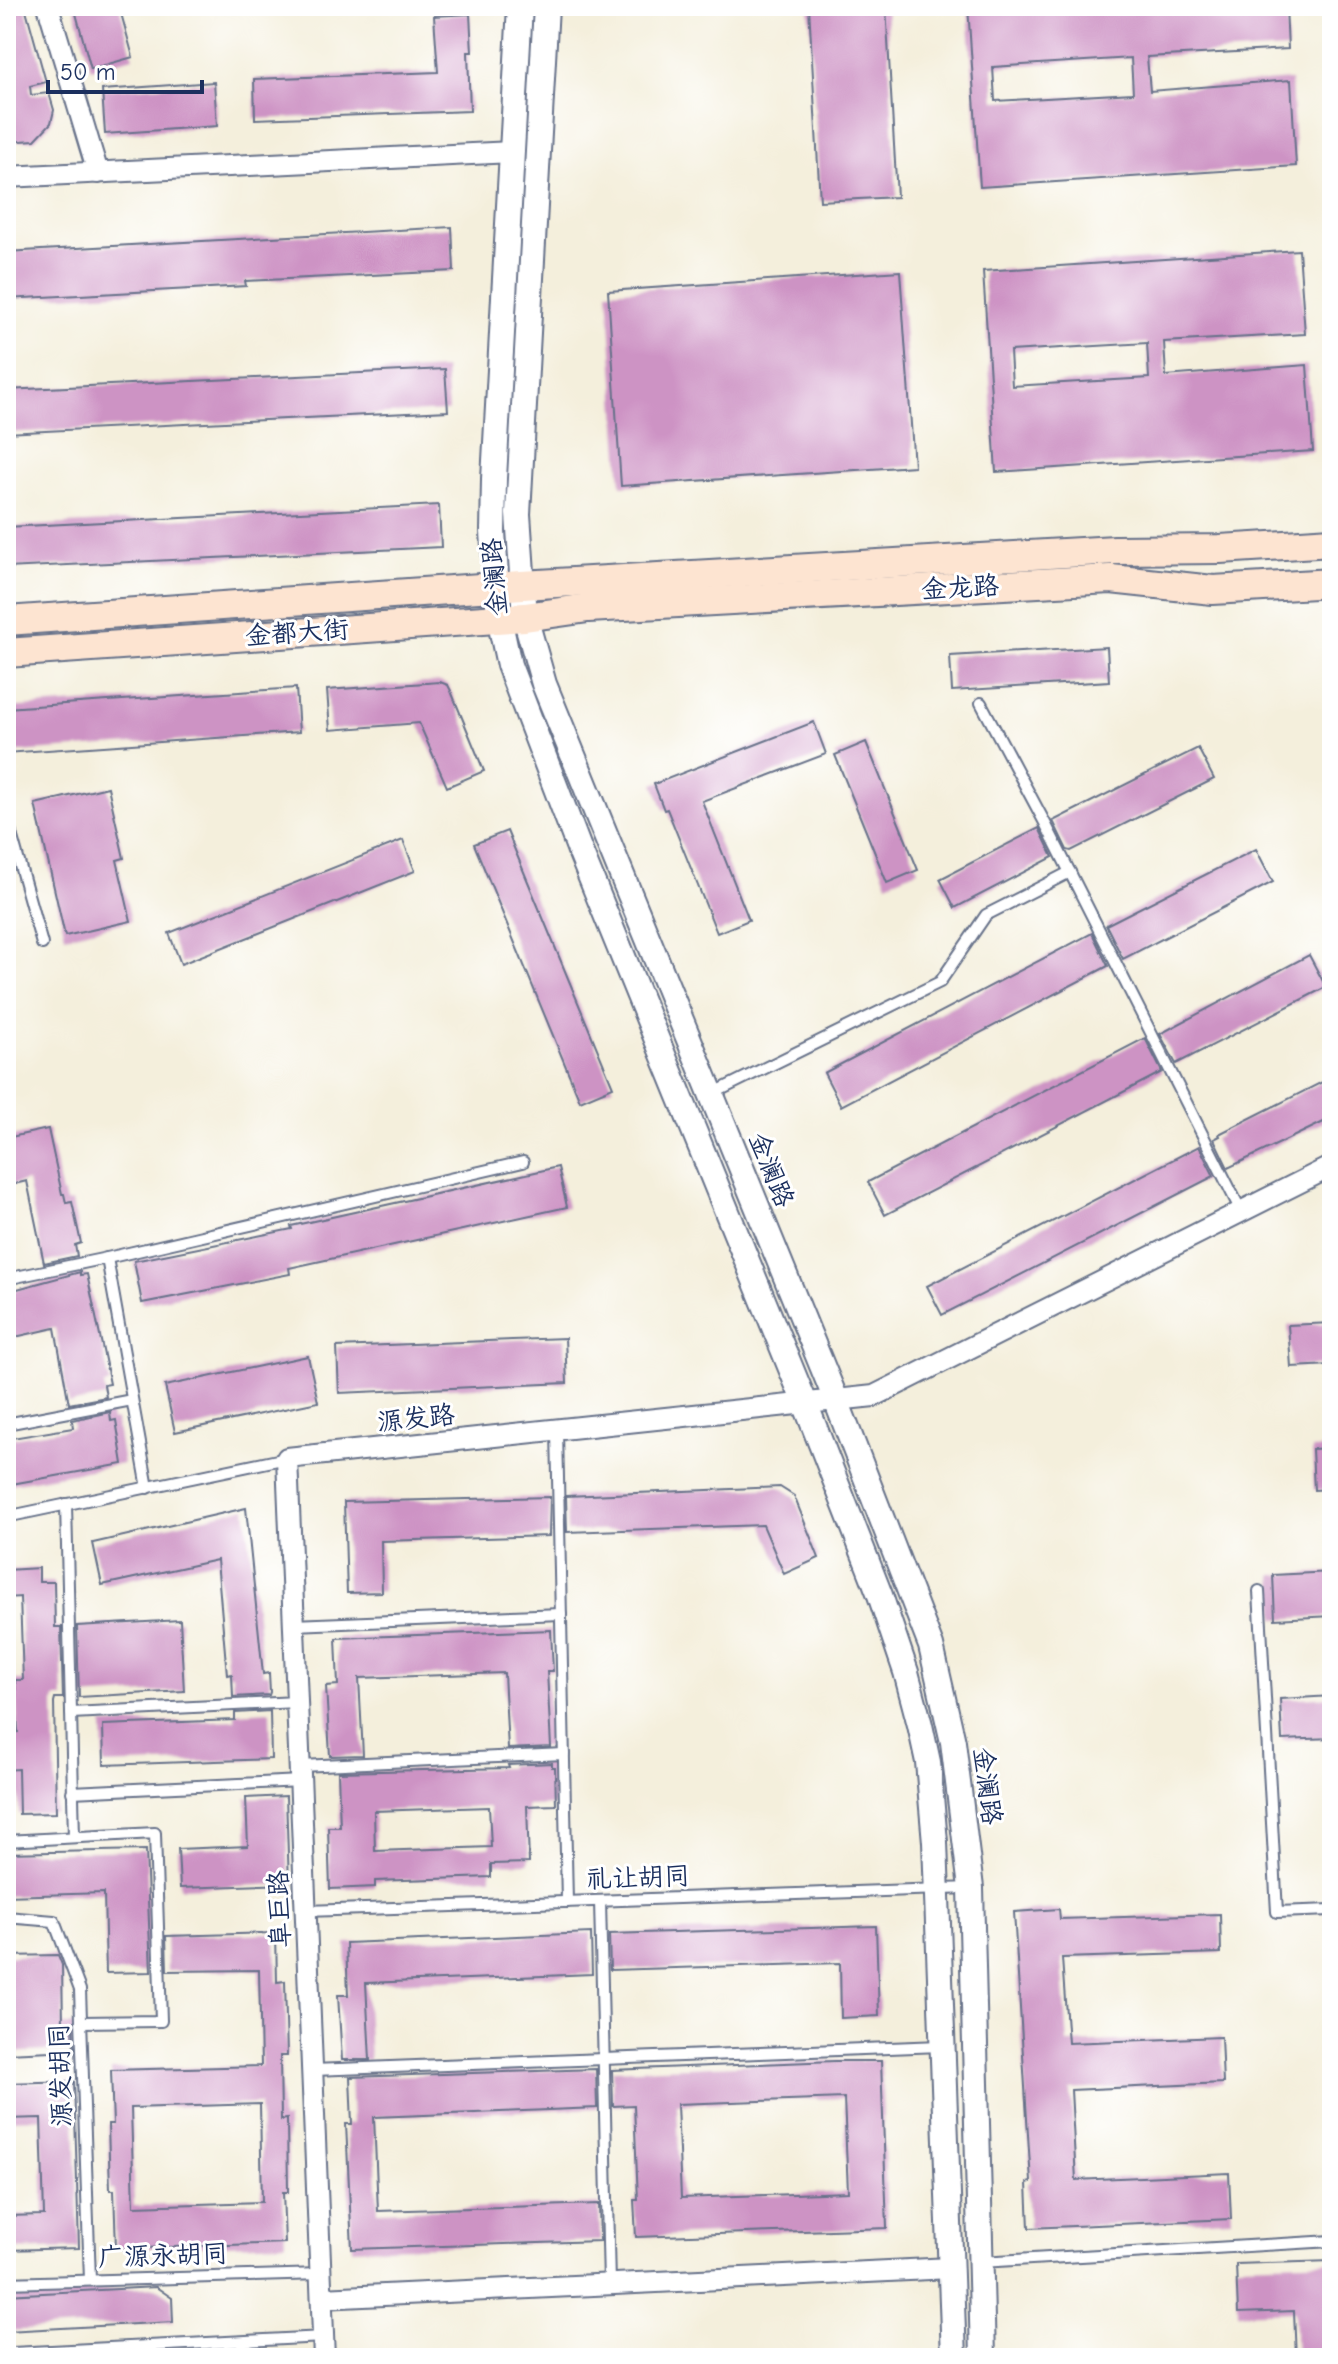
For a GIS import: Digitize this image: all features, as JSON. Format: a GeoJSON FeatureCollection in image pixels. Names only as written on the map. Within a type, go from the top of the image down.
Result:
{"type":"FeatureCollection","features":[{"type":"Feature","properties":{"kind":"main road","name":"金龙路"},"geometry":{"type":"LineString","coordinates":[[588,595],[1115,550],[1220,549],[1332,542]]}},
{"type":"Feature","properties":{"kind":"main road","name":"金龙路"},"geometry":{"type":"LineString","coordinates":[[588,595],[1111,579],[1213,590],[1332,583]]}},
{"type":"Feature","properties":{"kind":"main road","name":"金都大街"},"geometry":{"type":"LineString","coordinates":[[6,621],[510,586],[588,595]]}},
{"type":"Feature","properties":{"kind":"main road","name":"金都大街"},"geometry":{"type":"LineString","coordinates":[[6,653],[512,617],[588,595]]}},
{"type":"Feature","properties":{"kind":"street"},"geometry":{"type":"LineString","coordinates":[[48,6],[98,173]]}},
{"type":"Feature","properties":{"kind":"street","name":"金澜路"},"geometry":{"type":"LineString","coordinates":[[510,586],[493,532],[520,6]]}},
{"type":"Feature","properties":{"kind":"street","name":"金澜路"},"geometry":{"type":"LineString","coordinates":[[546,6],[518,514],[510,586],[509,665],[580,851],[805,1403],[880,1595],[906,1672],[928,1762],[938,1889],[954,2358]]}},
{"type":"Feature","properties":{"kind":"street"},"geometry":{"type":"LineString","coordinates":[[6,177],[512,152]]}},
{"type":"Feature","properties":{"kind":"street","name":"金澜路"},"geometry":{"type":"LineString","coordinates":[[512,617],[544,684],[836,1400],[931,1646],[953,1742],[971,1888],[983,2358]]}},
{"type":"Feature","properties":{"kind":"street","name":"源发路"},"geometry":{"type":"LineString","coordinates":[[287,1458],[874,1396],[1332,1166]]}},
{"type":"Feature","properties":{"kind":"street","name":"阜巨路"},"geometry":{"type":"LineString","coordinates":[[287,1458],[324,2358]]}},
{"type":"Feature","properties":{"kind":"street"},"geometry":{"type":"LineString","coordinates":[[322,2298],[951,2268]]}},
{"type":"Feature","properties":{"kind":"lane"},"geometry":{"type":"LineString","coordinates":[[981,703],[1241,1211]]}},
{"type":"Feature","properties":{"kind":"lane"},"geometry":{"type":"LineString","coordinates":[[6,816],[42,944]]}},
{"type":"Feature","properties":{"kind":"lane"},"geometry":{"type":"LineString","coordinates":[[710,1095],[940,982],[986,915],[1070,872]]}},
{"type":"Feature","properties":{"kind":"lane"},"geometry":{"type":"LineString","coordinates":[[6,1279],[523,1162]]}},
{"type":"Feature","properties":{"kind":"lane"},"geometry":{"type":"LineString","coordinates":[[107,1258],[148,1488]]}},
{"type":"Feature","properties":{"kind":"lane"},"geometry":{"type":"LineString","coordinates":[[6,1424],[132,1400]]}},
{"type":"Feature","properties":{"kind":"lane"},"geometry":{"type":"LineString","coordinates":[[557,1430],[567,1902]]}},
{"type":"Feature","properties":{"kind":"lane","name":"源发路"},"geometry":{"type":"LineString","coordinates":[[6,1517],[287,1458]]}},
{"type":"Feature","properties":{"kind":"lane"},"geometry":{"type":"LineString","coordinates":[[66,1504],[74,1837]]}},
{"type":"Feature","properties":{"kind":"lane"},"geometry":{"type":"LineString","coordinates":[[1259,1591],[1277,1912],[1332,1910]]}},
{"type":"Feature","properties":{"kind":"lane"},"geometry":{"type":"LineString","coordinates":[[294,1625],[561,1614]]}},
{"type":"Feature","properties":{"kind":"lane"},"geometry":{"type":"LineString","coordinates":[[71,1713],[297,1702]]}},
{"type":"Feature","properties":{"kind":"lane"},"geometry":{"type":"LineString","coordinates":[[72,1792],[564,1754]]}},
{"type":"Feature","properties":{"kind":"lane"},"geometry":{"type":"LineString","coordinates":[[6,1841],[155,1833],[161,2021],[81,2022]]}},
{"type":"Feature","properties":{"kind":"lane","name":"礼让胡同"},"geometry":{"type":"LineString","coordinates":[[306,1911],[971,1888]]}},
{"type":"Feature","properties":{"kind":"lane"},"geometry":{"type":"LineString","coordinates":[[600,1901],[609,2284]]}},
{"type":"Feature","properties":{"kind":"lane","name":"源发胡同"},"geometry":{"type":"LineString","coordinates":[[6,1917],[54,1921],[80,1990],[90,2280]]}},
{"type":"Feature","properties":{"kind":"lane"},"geometry":{"type":"LineString","coordinates":[[313,2070],[943,2046]]}},
{"type":"Feature","properties":{"kind":"lane"},"geometry":{"type":"LineString","coordinates":[[981,2262],[1332,2241]]}},
{"type":"Feature","properties":{"kind":"lane","name":"广源永胡同"},"geometry":{"type":"LineString","coordinates":[[6,2283],[321,2274]]}},
{"type":"Feature","properties":{"kind":"lane"},"geometry":{"type":"LineString","coordinates":[[12,2358],[12,2353],[324,2337]]}},
{"type":"Feature","properties":{"kind":"building"},"geometry":{"type":"Polygon","coordinates":[[[6,6],[25,6],[46,82],[30,86],[31,95],[49,93],[54,110],[51,123],[35,140],[6,142],[6,6]]]}},
{"type":"Feature","properties":{"kind":"building"},"geometry":{"type":"Polygon","coordinates":[[[74,6],[119,6],[133,57],[91,69],[74,6]]]}},
{"type":"Feature","properties":{"kind":"building"},"geometry":{"type":"Polygon","coordinates":[[[809,6],[886,6],[897,197],[820,201],[809,6]]]}},
{"type":"Feature","properties":{"kind":"building"},"geometry":{"type":"Polygon","coordinates":[[[968,6],[1286,6],[1288,49],[1147,57],[1150,91],[1291,80],[1296,166],[980,187],[968,6]],[[1131,58],[993,67],[995,101],[1133,93],[1131,58]]]}},
{"type":"Feature","properties":{"kind":"building"},"geometry":{"type":"Polygon","coordinates":[[[470,14],[470,111],[255,119],[254,79],[438,72],[434,16],[470,14]]]}},
{"type":"Feature","properties":{"kind":"building"},"geometry":{"type":"Polygon","coordinates":[[[214,82],[217,126],[105,134],[102,90],[214,82]]]}},
{"type":"Feature","properties":{"kind":"building"},"geometry":{"type":"Polygon","coordinates":[[[452,227],[454,271],[245,281],[246,286],[6,299],[6,252],[452,227]]]}},
{"type":"Feature","properties":{"kind":"building"},"geometry":{"type":"Polygon","coordinates":[[[1299,250],[1305,334],[1164,342],[1166,376],[1307,365],[1313,451],[996,472],[983,271],[1299,250]],[[1147,343],[1010,351],[1012,386],[1149,378],[1147,343]]]}},
{"type":"Feature","properties":{"kind":"building"},"geometry":{"type":"Polygon","coordinates":[[[900,271],[914,466],[621,486],[608,291],[900,271]]]}},
{"type":"Feature","properties":{"kind":"building"},"geometry":{"type":"Polygon","coordinates":[[[445,369],[448,411],[6,433],[6,390],[445,369]]]}},
{"type":"Feature","properties":{"kind":"building"},"geometry":{"type":"Polygon","coordinates":[[[439,505],[441,547],[6,568],[6,527],[439,505]]]}},
{"type":"Feature","properties":{"kind":"building"},"geometry":{"type":"Polygon","coordinates":[[[1107,647],[1109,681],[952,691],[950,656],[1107,647]]]}},
{"type":"Feature","properties":{"kind":"building"},"geometry":{"type":"Polygon","coordinates":[[[440,682],[448,685],[451,691],[484,771],[447,787],[419,723],[330,730],[327,690],[440,682]]]}},
{"type":"Feature","properties":{"kind":"building"},"geometry":{"type":"Polygon","coordinates":[[[296,688],[299,732],[6,753],[6,708],[296,688]]]}},
{"type":"Feature","properties":{"kind":"building"},"geometry":{"type":"Polygon","coordinates":[[[814,722],[826,754],[702,801],[749,920],[717,933],[654,784],[814,722]]]}},
{"type":"Feature","properties":{"kind":"building"},"geometry":{"type":"Polygon","coordinates":[[[866,742],[918,870],[887,883],[835,755],[866,742]]]}},
{"type":"Feature","properties":{"kind":"building"},"geometry":{"type":"Polygon","coordinates":[[[1198,748],[1214,779],[1071,851],[1067,850],[1053,821],[1198,748]]]}},
{"type":"Feature","properties":{"kind":"building"},"geometry":{"type":"Polygon","coordinates":[[[108,787],[124,858],[117,860],[131,921],[65,936],[35,804],[108,787]]]}},
{"type":"Feature","properties":{"kind":"building"},"geometry":{"type":"Polygon","coordinates":[[[1039,828],[1053,857],[955,908],[940,879],[1039,828]]]}},
{"type":"Feature","properties":{"kind":"building"},"geometry":{"type":"Polygon","coordinates":[[[507,831],[613,1087],[580,1101],[474,844],[507,831]]]}},
{"type":"Feature","properties":{"kind":"building"},"geometry":{"type":"Polygon","coordinates":[[[403,840],[415,871],[181,964],[169,933],[403,840]]]}},
{"type":"Feature","properties":{"kind":"building"},"geometry":{"type":"Polygon","coordinates":[[[1256,849],[1273,882],[1123,959],[1106,925],[1256,849]]]}},
{"type":"Feature","properties":{"kind":"building"},"geometry":{"type":"Polygon","coordinates":[[[1092,933],[1108,966],[841,1106],[824,1073],[1092,933]]]}},
{"type":"Feature","properties":{"kind":"building"},"geometry":{"type":"Polygon","coordinates":[[[1309,955],[1326,987],[1176,1064],[1160,1034],[1309,955]]]}},
{"type":"Feature","properties":{"kind":"building"},"geometry":{"type":"Polygon","coordinates":[[[1145,1038],[1162,1072],[885,1215],[868,1182],[1145,1038]]]}},
{"type":"Feature","properties":{"kind":"building"},"geometry":{"type":"Polygon","coordinates":[[[1332,1077],[1332,1118],[1228,1168],[1214,1139],[1219,1134],[1332,1077]]]}},
{"type":"Feature","properties":{"kind":"building"},"geometry":{"type":"Polygon","coordinates":[[[48,1129],[62,1194],[66,1203],[72,1202],[81,1243],[75,1245],[77,1256],[44,1263],[27,1181],[6,1186],[6,1138],[48,1129]]]}},
{"type":"Feature","properties":{"kind":"building"},"geometry":{"type":"Polygon","coordinates":[[[1199,1146],[1214,1176],[942,1315],[927,1286],[1199,1146]]]}},
{"type":"Feature","properties":{"kind":"building"},"geometry":{"type":"Polygon","coordinates":[[[558,1167],[567,1207],[289,1268],[290,1274],[142,1303],[134,1261],[292,1229],[291,1226],[558,1167]]]}},
{"type":"Feature","properties":{"kind":"building"},"geometry":{"type":"Polygon","coordinates":[[[80,1272],[80,1275],[87,1274],[110,1384],[104,1385],[106,1397],[69,1404],[55,1328],[6,1339],[6,1292],[80,1272]]]}},
{"type":"Feature","properties":{"kind":"building"},"geometry":{"type":"Polygon","coordinates":[[[1332,1323],[1332,1365],[1291,1367],[1288,1325],[1332,1323]]]}},
{"type":"Feature","properties":{"kind":"building"},"geometry":{"type":"Polygon","coordinates":[[[565,1338],[567,1383],[339,1393],[337,1347],[565,1338]]]}},
{"type":"Feature","properties":{"kind":"building"},"geometry":{"type":"Polygon","coordinates":[[[308,1356],[318,1402],[175,1432],[165,1386],[308,1356]]]}},
{"type":"Feature","properties":{"kind":"building"},"geometry":{"type":"Polygon","coordinates":[[[110,1412],[111,1421],[116,1420],[123,1464],[6,1485],[6,1439],[73,1428],[72,1420],[110,1412]]]}},
{"type":"Feature","properties":{"kind":"building"},"geometry":{"type":"Polygon","coordinates":[[[1332,1448],[1332,1489],[1314,1490],[1312,1449],[1332,1448]]]}},
{"type":"Feature","properties":{"kind":"building"},"geometry":{"type":"Polygon","coordinates":[[[780,1487],[794,1496],[819,1558],[784,1574],[763,1525],[567,1532],[566,1496],[780,1487]]]}},
{"type":"Feature","properties":{"kind":"building"},"geometry":{"type":"Polygon","coordinates":[[[550,1497],[549,1536],[381,1541],[382,1592],[347,1593],[344,1502],[550,1497]]]}},
{"type":"Feature","properties":{"kind":"building"},"geometry":{"type":"Polygon","coordinates":[[[246,1508],[263,1674],[269,1673],[270,1692],[269,1695],[233,1697],[232,1674],[227,1675],[217,1560],[102,1585],[93,1543],[246,1508]]]}},
{"type":"Feature","properties":{"kind":"building"},"geometry":{"type":"Polygon","coordinates":[[[39,1568],[39,1582],[54,1582],[55,1627],[61,1627],[63,1698],[55,1698],[54,1702],[56,1813],[19,1814],[18,1769],[6,1770],[6,1733],[18,1732],[15,1680],[23,1680],[20,1597],[6,1598],[6,1570],[39,1568]]]}},
{"type":"Feature","properties":{"kind":"building"},"geometry":{"type":"Polygon","coordinates":[[[1332,1572],[1332,1616],[1275,1619],[1273,1575],[1332,1572]]]}},
{"type":"Feature","properties":{"kind":"building"},"geometry":{"type":"Polygon","coordinates":[[[180,1620],[184,1691],[79,1697],[77,1626],[180,1620]]]}},
{"type":"Feature","properties":{"kind":"building"},"geometry":{"type":"Polygon","coordinates":[[[551,1630],[553,1671],[547,1671],[551,1747],[508,1749],[504,1673],[359,1678],[363,1755],[330,1756],[326,1686],[338,1685],[336,1638],[551,1630]]]}},
{"type":"Feature","properties":{"kind":"building"},"geometry":{"type":"Polygon","coordinates":[[[1332,1696],[1332,1738],[1282,1740],[1280,1699],[1332,1696]]]}},
{"type":"Feature","properties":{"kind":"building"},"geometry":{"type":"Polygon","coordinates":[[[270,1711],[271,1759],[104,1765],[103,1725],[235,1720],[235,1713],[270,1711]]]}},
{"type":"Feature","properties":{"kind":"building"},"geometry":{"type":"Polygon","coordinates":[[[552,1763],[555,1767],[556,1805],[527,1806],[529,1863],[491,1864],[491,1877],[375,1881],[375,1887],[330,1889],[328,1827],[340,1827],[338,1772],[509,1768],[508,1765],[552,1763]],[[489,1807],[374,1811],[375,1851],[491,1847],[489,1807]]]}},
{"type":"Feature","properties":{"kind":"building"},"geometry":{"type":"Polygon","coordinates":[[[286,1796],[289,1884],[180,1888],[178,1849],[248,1846],[246,1798],[286,1796]]]}},
{"type":"Feature","properties":{"kind":"building"},"geometry":{"type":"Polygon","coordinates":[[[146,1850],[151,1972],[106,1973],[104,1893],[6,1896],[6,1853],[146,1850]]]}},
{"type":"Feature","properties":{"kind":"building"},"geometry":{"type":"Polygon","coordinates":[[[1059,1909],[1060,1919],[1220,1914],[1221,1953],[1062,1958],[1068,2043],[1221,2037],[1223,2083],[1071,2090],[1076,2180],[1229,2173],[1231,2219],[1029,2228],[1027,2183],[1031,2182],[1014,1912],[1059,1909]]]}},
{"type":"Feature","properties":{"kind":"building"},"geometry":{"type":"Polygon","coordinates":[[[876,1926],[879,2016],[841,2018],[840,1963],[610,1970],[609,1934],[876,1926]]]}},
{"type":"Feature","properties":{"kind":"building"},"geometry":{"type":"Polygon","coordinates":[[[276,1933],[277,1982],[285,1981],[287,2056],[280,2056],[281,2120],[287,2119],[288,2192],[283,2192],[285,2243],[116,2249],[108,2124],[113,2124],[111,2070],[261,2066],[259,1970],[167,1971],[166,1936],[276,1933]],[[260,2104],[131,2108],[134,2206],[262,2202],[260,2104]]]}},
{"type":"Feature","properties":{"kind":"building"},"geometry":{"type":"Polygon","coordinates":[[[591,1933],[592,1974],[366,1983],[370,2060],[342,2060],[338,1995],[348,1995],[346,1943],[591,1933]]]}},
{"type":"Feature","properties":{"kind":"building"},"geometry":{"type":"Polygon","coordinates":[[[58,1955],[62,1965],[63,2025],[73,2025],[74,2050],[6,2053],[6,1956],[58,1955]]]}},
{"type":"Feature","properties":{"kind":"building"},"geometry":{"type":"Polygon","coordinates":[[[881,2061],[887,2228],[636,2237],[634,2200],[638,2200],[634,2105],[613,2106],[612,2070],[881,2061]],[[844,2098],[677,2104],[681,2198],[848,2192],[844,2098]]]}},
{"type":"Feature","properties":{"kind":"building"},"geometry":{"type":"Polygon","coordinates":[[[596,2069],[597,2108],[374,2117],[378,2211],[599,2204],[600,2241],[352,2249],[346,2124],[352,2124],[350,2077],[596,2069]]]}},
{"type":"Feature","properties":{"kind":"building"},"geometry":{"type":"Polygon","coordinates":[[[74,2081],[79,2248],[6,2250],[6,2216],[44,2215],[41,2118],[6,2119],[6,2083],[74,2081]]]}},
{"type":"Feature","properties":{"kind":"building"},"geometry":{"type":"Polygon","coordinates":[[[1332,2261],[1332,2358],[1296,2358],[1294,2311],[1238,2313],[1236,2264],[1332,2261]]]}},
{"type":"Feature","properties":{"kind":"building"},"geometry":{"type":"Polygon","coordinates":[[[156,2287],[172,2298],[173,2322],[6,2331],[6,2295],[156,2287]]]}}]}
